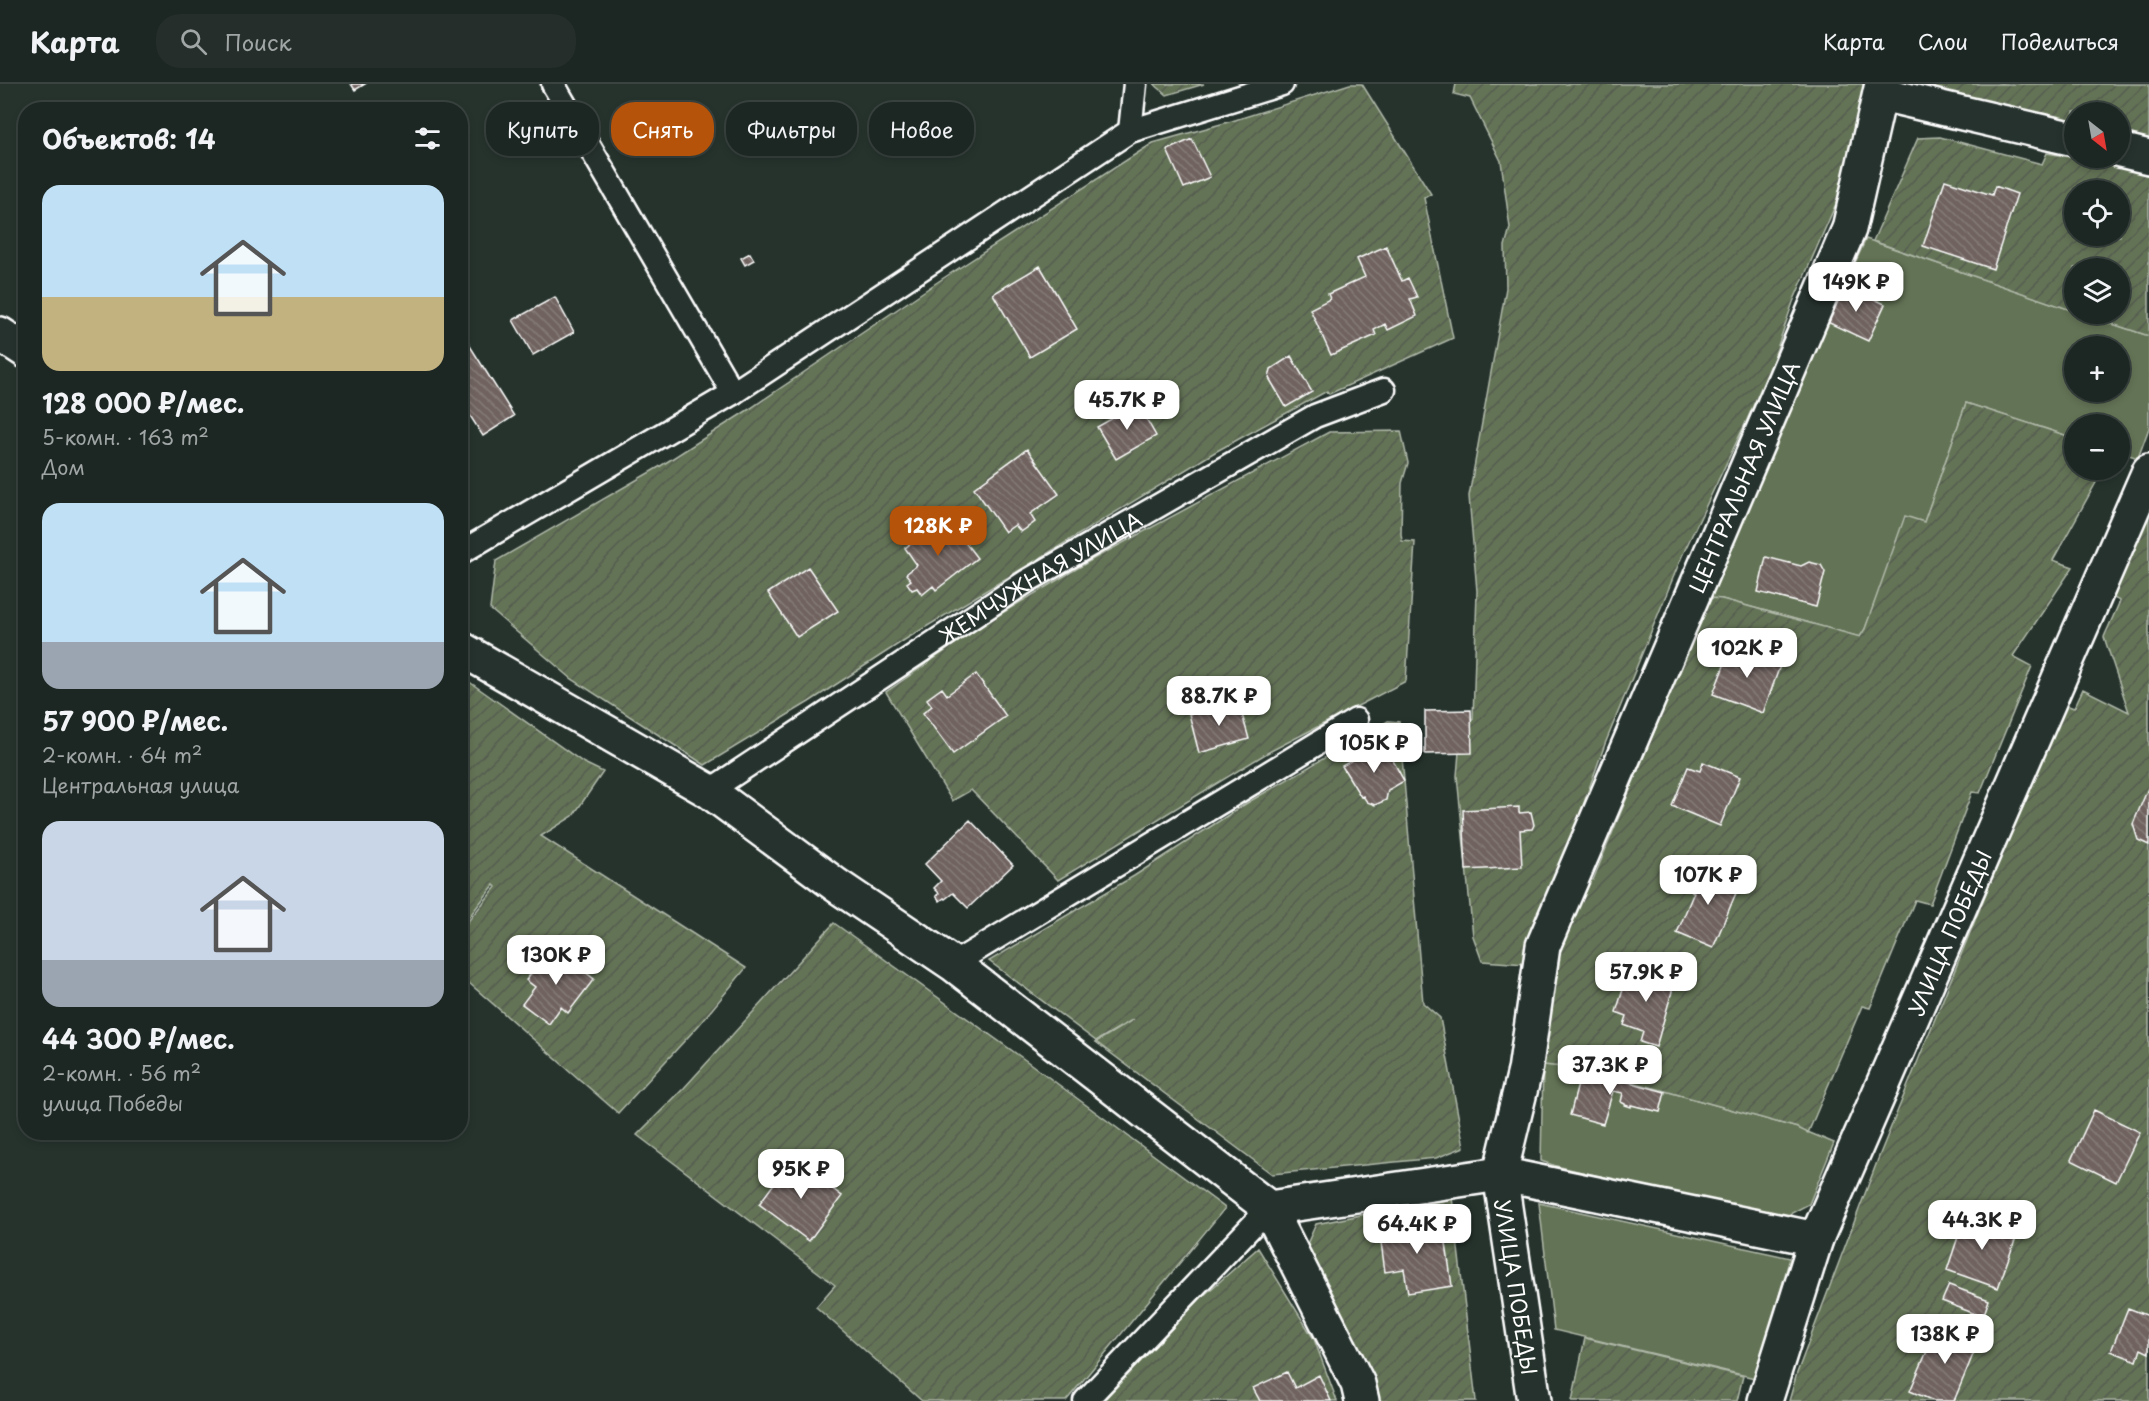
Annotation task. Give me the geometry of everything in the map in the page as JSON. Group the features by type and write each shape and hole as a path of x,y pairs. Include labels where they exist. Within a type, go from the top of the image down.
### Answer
{"street":[{"path":"1882,89 2064,136"},
{"name":"ЦЕНТРАЛЬНАЯ УЛИЦА","path":"1500,1174 1525,1071 1543,946 1850,229 1882,89"},
{"path":"2130,152 2149,157"},
{"path":"0,334 18,346"},
{"name":"УЛИЦА ПОБЕДЫ","path":"1765,1401 1816,1239 2149,471"},
{"path":"468,653 709,790 836,885 953,964 1269,1208 1358,1384 1362,1401"},
{"path":"1269,1208 1500,1174 1816,1239"},
{"name":"УЛИЦА ПОБЕДЫ","path":"1500,1174 1534,1401"}],"lane":[{"path":"553,84 733,393"},
{"path":"1130,131 1135,84"},
{"path":"468,548 733,393 1130,131 1281,84"},
{"name":"ЖЕМЧУЖНАЯ УЛИЦА","path":"709,790 1027,581 1315,416 1384,390"},
{"path":"953,964 1356,720"},
{"path":"1085,1401 1269,1208"}],"green space":[{"path":"1154,84 1204,84 1167,95"},
{"path":"1350,84 1362,84 1431,194 1424,198 1453,338 1329,394 1327,391 1215,452 906,639 809,702 705,765 572,679 490,609 496,561 659,467 942,279 1153,143"},
{"path":"1456,84 1867,84 1842,190 1793,302 1772,363 1682,556 1605,744 1526,964 1482,961 1473,936 1457,776 1462,717 1473,719 1477,591 1469,496 1506,288 1505,246 1510,228 1501,161 1470,98 1454,94"},
{"path":"1924,84 2149,84 2149,142 2130,137 2130,102 2064,102 2064,122 1924,90"},
{"path":"1940,137 2042,164 2047,153 2064,156 2064,168 2123,168 2149,175 2149,336 2112,324 2130,324 2130,258 2064,258 2064,308 1873,241 1918,138"},
{"path":"1866,239 2064,308 2064,324 2112,324 2149,336 2149,428 2138,458 2130,455 2130,414 2064,414 2064,435 1966,403 1924,522 1906,517 1865,629 1860,637 1722,599 1709,598 1764,473 1809,362"},
{"path":"1966,403 2064,435 2064,480 2097,480 2053,560 2073,567 2013,656 2032,666 1980,793 1972,792 1930,904 1915,900 1870,1008 1862,1006 1808,1133 1798,1128 1590,1070 1535,1064 1553,952 1587,879 1593,880 1709,598 1722,599 1860,637 1865,629 1905,516 1924,522"},
{"path":"1401,431 1408,463 1402,483 1401,534 1402,541 1415,542 1406,681 1267,753 1058,880 971,790 952,801 886,692 987,622 1093,559 1329,432"},
{"path":"2149,497 2149,1401 1789,1401 1797,1373 1880,1154 2063,704 2074,708 2083,689 2129,712 2104,637 2120,601 2101,592"},
{"path":"468,681 584,763 603,772 573,816 541,836 746,968 699,1025 618,1113 468,982 468,921 496,887 494,885 468,918"},
{"path":"1388,721 1399,722 1423,1003 1440,1018 1464,1147 1436,1158 1272,1174 1096,1042 1134,1019 1096,1041 989,961 1134,876 1247,803"},
{"path":"834,923 1028,1062 1225,1208 1066,1401 922,1401 816,1307 835,1285 637,1135 684,1088"},
{"path":"1543,1065 1572,1067 1611,1076 1798,1128 1834,1143 1809,1204 1786,1216 1765,1215 1556,1166 1541,1161"},
{"path":"1452,1197 1476,1401 1377,1401 1303,1253 1316,1224"},
{"path":"1539,1203 1790,1258 1755,1378 1554,1330"},
{"path":"1258,1248 1314,1339 1337,1401 1103,1401 1202,1297"},
{"path":"1585,1338 1743,1376 1737,1401 1572,1401"}],"building":[{"path":"351,84 365,84 355,90"},
{"path":"1192,139 1210,177 1184,188 1167,150"},
{"path":"1945,180 1992,195 1995,186 2017,194 1993,269 1923,246"},
{"path":"1386,246 1402,281 1408,278 1417,297 1410,299 1417,316 1388,330 1385,324 1374,330 1376,335 1331,355 1310,309 1330,299 1328,294 1365,277 1357,259"},
{"path":"750,253 754,260 745,265 741,258"},
{"path":"1040,266 1077,329 1030,357 993,294"},
{"path":"1843,285 1885,304 1868,341 1827,322"},
{"path":"555,297 574,332 533,355 513,320"},
{"path":"468,343 514,416 483,436 468,413"},
{"path":"1291,356 1312,392 1286,407 1269,378 1271,369"},
{"path":"1138,404 1156,436 1116,459 1097,427"},
{"path":"1027,449 1059,494 1030,514 1035,522 1021,532 1015,525 1005,532 974,488"},
{"path":"946,517 977,558 936,590 933,586 922,595 917,588 912,590 907,583 911,580 906,574 917,565 905,548"},
{"path":"1766,557 1801,566 1809,562 1821,565 1825,572 1816,607 1758,592"},
{"path":"808,567 838,611 797,637 768,593"},
{"path":"1732,645 1781,663 1763,713 1713,694"},
{"path":"976,674 1006,716 953,754 923,713 932,706 927,699 942,688 947,695"},
{"path":"1238,700 1249,739 1199,753 1189,714"},
{"path":"1471,710 1472,753 1425,754 1425,711"},
{"path":"1383,742 1404,781 1388,790 1386,800 1375,805 1367,802 1363,796 1361,797 1342,766"},
{"path":"1703,762 1740,777 1720,826 1672,806 1688,767 1700,771"},
{"path":"2149,786 2149,845 2138,840 2133,824"},
{"path":"1519,807 1519,813 1531,812 1534,825 1532,829 1520,830 1522,867 1466,870 1463,810"},
{"path":"970,820 1013,865 968,908 953,893 940,901 936,896 939,893 934,888 941,881 925,864"},
{"path":"1705,866 1741,881 1713,948 1677,933 1694,892 1685,888 1690,877 1699,881"},
{"path":"551,946 594,979 568,1013 561,1007 549,1024 522,1004 535,987 526,980"},
{"path":"1630,967 1675,981 1656,1047 1640,1042 1643,1032 1624,1025 1627,1016 1616,1012"},
{"path":"1582,1069 1665,1092 1660,1112 1625,1105 1621,1102 1623,1093 1613,1091 1603,1124 1570,1115"},
{"path":"2094,1110 2140,1132 2116,1182 2071,1160"},
{"path":"792,1159 842,1196 809,1241 759,1204"},
{"path":"1966,1213 2018,1232 1998,1288 1947,1270"},
{"path":"1435,1219 1438,1238 1445,1236 1452,1286 1408,1293 1404,1269 1385,1272 1379,1227"},
{"path":"1949,1285 1989,1300 1983,1317 1942,1301"},
{"path":"2128,1308 2149,1316 2149,1353 2141,1349 2137,1361 2111,1351"},
{"path":"1939,1323 1979,1340 1954,1401 1934,1401 1910,1391"},
{"path":"1287,1372 1295,1388 1319,1375 1331,1401 1260,1401 1253,1388"}]}
